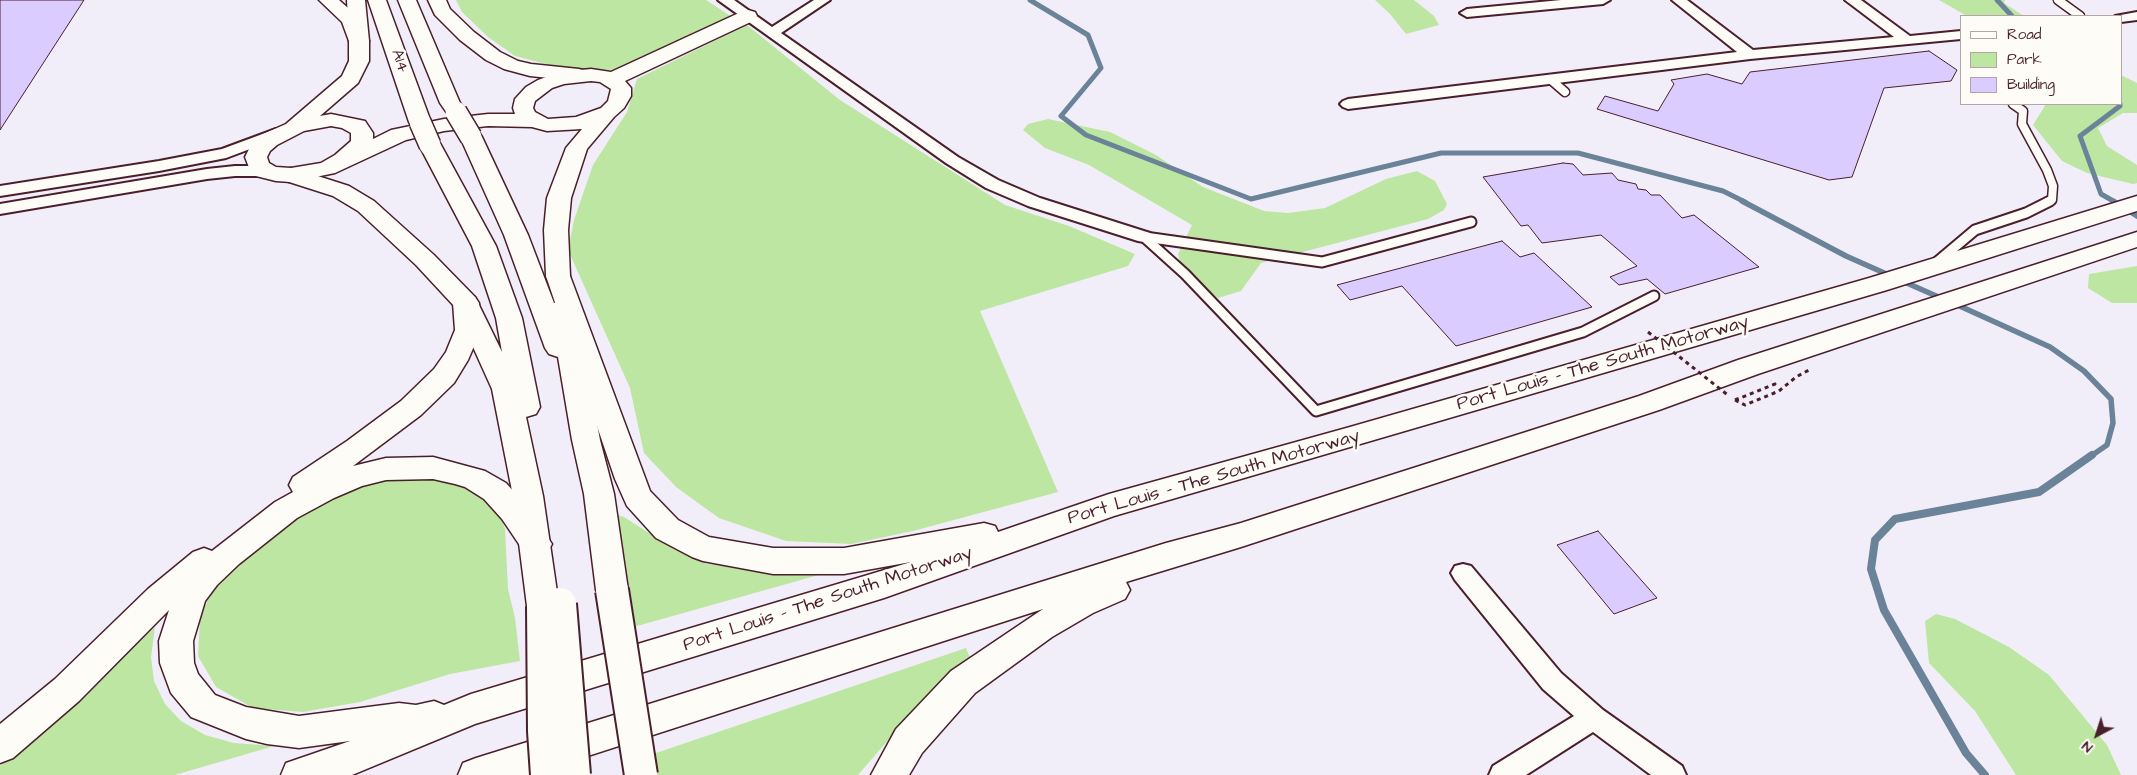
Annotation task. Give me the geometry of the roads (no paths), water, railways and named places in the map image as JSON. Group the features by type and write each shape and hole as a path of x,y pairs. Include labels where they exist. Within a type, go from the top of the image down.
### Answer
{"main road":[{"path":"328,0 350,20 359,41"},
{"path":"356,0 359,41 358,61 351,79 288,130 265,144 256,157 258,164 266,171 291,175 341,191 366,206 425,260 466,303 506,389 536,544 551,605 544,731 547,775"},
{"name":"A14","path":"378,0 420,122 430,145 484,246 509,318 524,398"},
{"name":"A14","path":"407,0 450,103 471,137 516,235 580,410"},
{"path":"437,0 442,11 467,36 493,56 511,65 530,70 591,75 611,80 621,88 622,96 617,104 577,148 559,198 556,230 558,276 580,410 599,494 612,590 642,775"},
{"path":"611,80 748,16"},
{"path":"288,130 314,122 331,120 400,129 480,114 506,104 560,78 579,75"},
{"path":"533,91 525,99 523,108 526,115 534,121"},
{"path":"291,175 327,168 399,135 444,125 488,120 534,121 547,125 571,124 595,118 608,112"},
{"path":"343,160 355,151 362,142 362,133 357,126 352,124"},
{"name":"Port Louis – The South Motorway","path":"298,775 339,763 471,710 884,585 1108,506 1350,438 1878,284 2137,203"},
{"path":"476,775 1166,556 1242,535 1649,403 1796,351 2137,239"},
{"path":"558,276 619,452 638,498 667,529 703,548 773,561 844,561 921,548 1108,506"},
{"path":"0,746 67,690 166,592 266,511 357,449 411,408 444,376 458,354 468,330 466,303"},
{"path":"524,398 528,496"},
{"path":"524,398 574,775"},
{"path":"471,710 416,721 399,719 299,732 267,728 222,715 203,706 183,682 176,663 176,641 192,594 206,576 234,550 286,510 355,477 386,469 433,468 476,479 495,491 513,511 536,544"},
{"path":"888,775 909,740 964,682 1040,627 1080,603 1193,562 1242,535"},
{"path":"519,775 671,720 883,656 946,626"}],"street":[{"path":"725,0 944,155 992,184 1034,202 1144,236"},
{"path":"772,32 823,0"},
{"path":"1467,13 1603,0"},
{"path":"1679,0 1750,55"},
{"path":"1852,0 1908,41"},
{"path":"1490,11 1503,24"},
{"path":"2122,18 2137,16"},
{"path":"1348,104 1750,55 1960,35"},
{"path":"0,191 159,166 226,153 288,130"},
{"path":"0,209 207,174 235,171 266,171"},
{"path":"1463,573 1552,681 1594,718 1673,775"},
{"path":"1502,775 1594,718"}],"lane":[{"path":"2058,0 2079,15"},
{"path":"1550,79 1565,92"},
{"path":"1928,268 1975,230 2026,213 2052,200 2053,186 2047,170 2022,124 2023,111 2014,105"},
{"path":"1144,236 1322,262 1471,222"},
{"path":"1144,236 1185,274 1316,411 1583,332 1654,296"}],"waterway":[{"path":"1030,0 1088,35 1101,68 1061,116 1086,135 1251,199 1441,153 1578,153 1723,191 1745,202"},
{"path":"1997,0 2011,15"},
{"path":"2115,202 2101,194 2080,136 2120,105"},
{"path":"1742,201 1846,256 1891,276"},
{"path":"2113,201 2137,216"},
{"path":"1900,280 1943,299"},
{"path":"1953,303 2050,347 2084,371 2111,399 2113,423 2107,445 2091,456"},
{"path":"1985,775 1966,753 1884,610 1871,569 1875,540 1895,519 2039,492 2092,455"}]}
